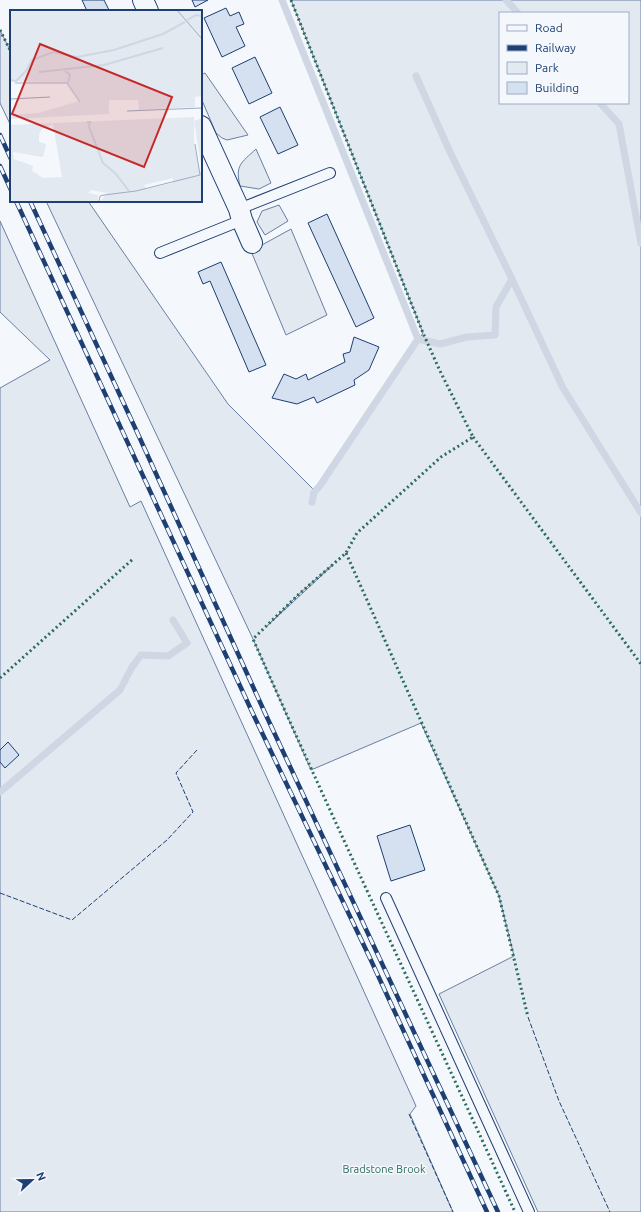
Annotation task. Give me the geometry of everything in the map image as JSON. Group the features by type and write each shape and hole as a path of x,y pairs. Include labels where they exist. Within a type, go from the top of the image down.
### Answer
{"street":[{"path":"143,0 148,10"},
{"path":"202,128 252,243"}],"lane":[{"path":"160,253 330,173"},
{"path":"386,898 529,1212"}],"green space":[{"path":"291,0 641,0 641,1212 538,1212 439,994 514,956 499,896 421,723 311,770 253,639 46,202 89,202 228,404 315,491 423,333","holes":["333,565 266,627 299,594"]},
{"path":"0,30 10,50 10,124 0,103"},
{"path":"205,73 248,135 227,140 216,133 202,100 202,74"},
{"path":"256,149 271,183 259,189 240,186 238,173 240,165"},
{"path":"279,205 288,221 265,235 257,222 262,211"},
{"name":"Bradstone Brook","path":"0,221 130,507 141,501 416,1106 410,1114 453,1212 0,1212 0,388 50,360 0,312"},
{"path":"291,229 327,315 286,335 251,251"}],"building":[{"path":"82,0 104,0 109,10 87,10"},
{"path":"192,0 208,0 195,7"},
{"path":"226,8 230,16 239,12 244,24 236,27 245,46 222,57 204,18"},
{"path":"255,57 272,93 249,104 232,68"},
{"path":"280,107 298,145 278,154 260,117"},
{"path":"327,214 374,318 356,327 308,223"},
{"path":"221,262 266,365 249,372 210,281 203,284 198,272"},
{"path":"354,337 379,347 369,370 354,380 355,385 317,403 314,397 297,404 272,398 284,374 296,379 306,374 308,380 345,362 343,354 350,352"},
{"path":"8,742 19,755 5,768 0,762 0,750"},
{"path":"410,825 425,870 391,881 377,836"}],"waterway":[{"path":"282,0 418,339 319,487 314,492 312,502"},
{"path":"506,0 517,12"},
{"path":"416,76 450,152 563,388 641,513"},
{"path":"601,104 619,124 641,243"},
{"path":"418,339 440,344 467,337 495,335 496,307 512,279"},
{"path":"0,792 120,690 132,667 141,655 168,656 187,643 173,620"}],"railway":[{"path":"0,135 10,157"},
{"path":"0,166 10,188"},
{"path":"16,202 254,716 369,956 487,1212"},
{"path":"30,202 265,713 498,1212"}],"hedge":[{"path":"291,0 423,333 473,437 441,457 357,533 346,553 299,594 253,639 515,1212"},
{"path":"0,30 10,50"},
{"path":"473,437 641,664"},
{"path":"346,553 499,896 528,1017"},
{"path":"0,678 133,559"}],"fence":[{"path":"0,893 72,920 167,840 193,812 176,773 197,750"},
{"path":"528,1017 559,1101 610,1212"},
{"path":"409,1114 453,1212"}]}
